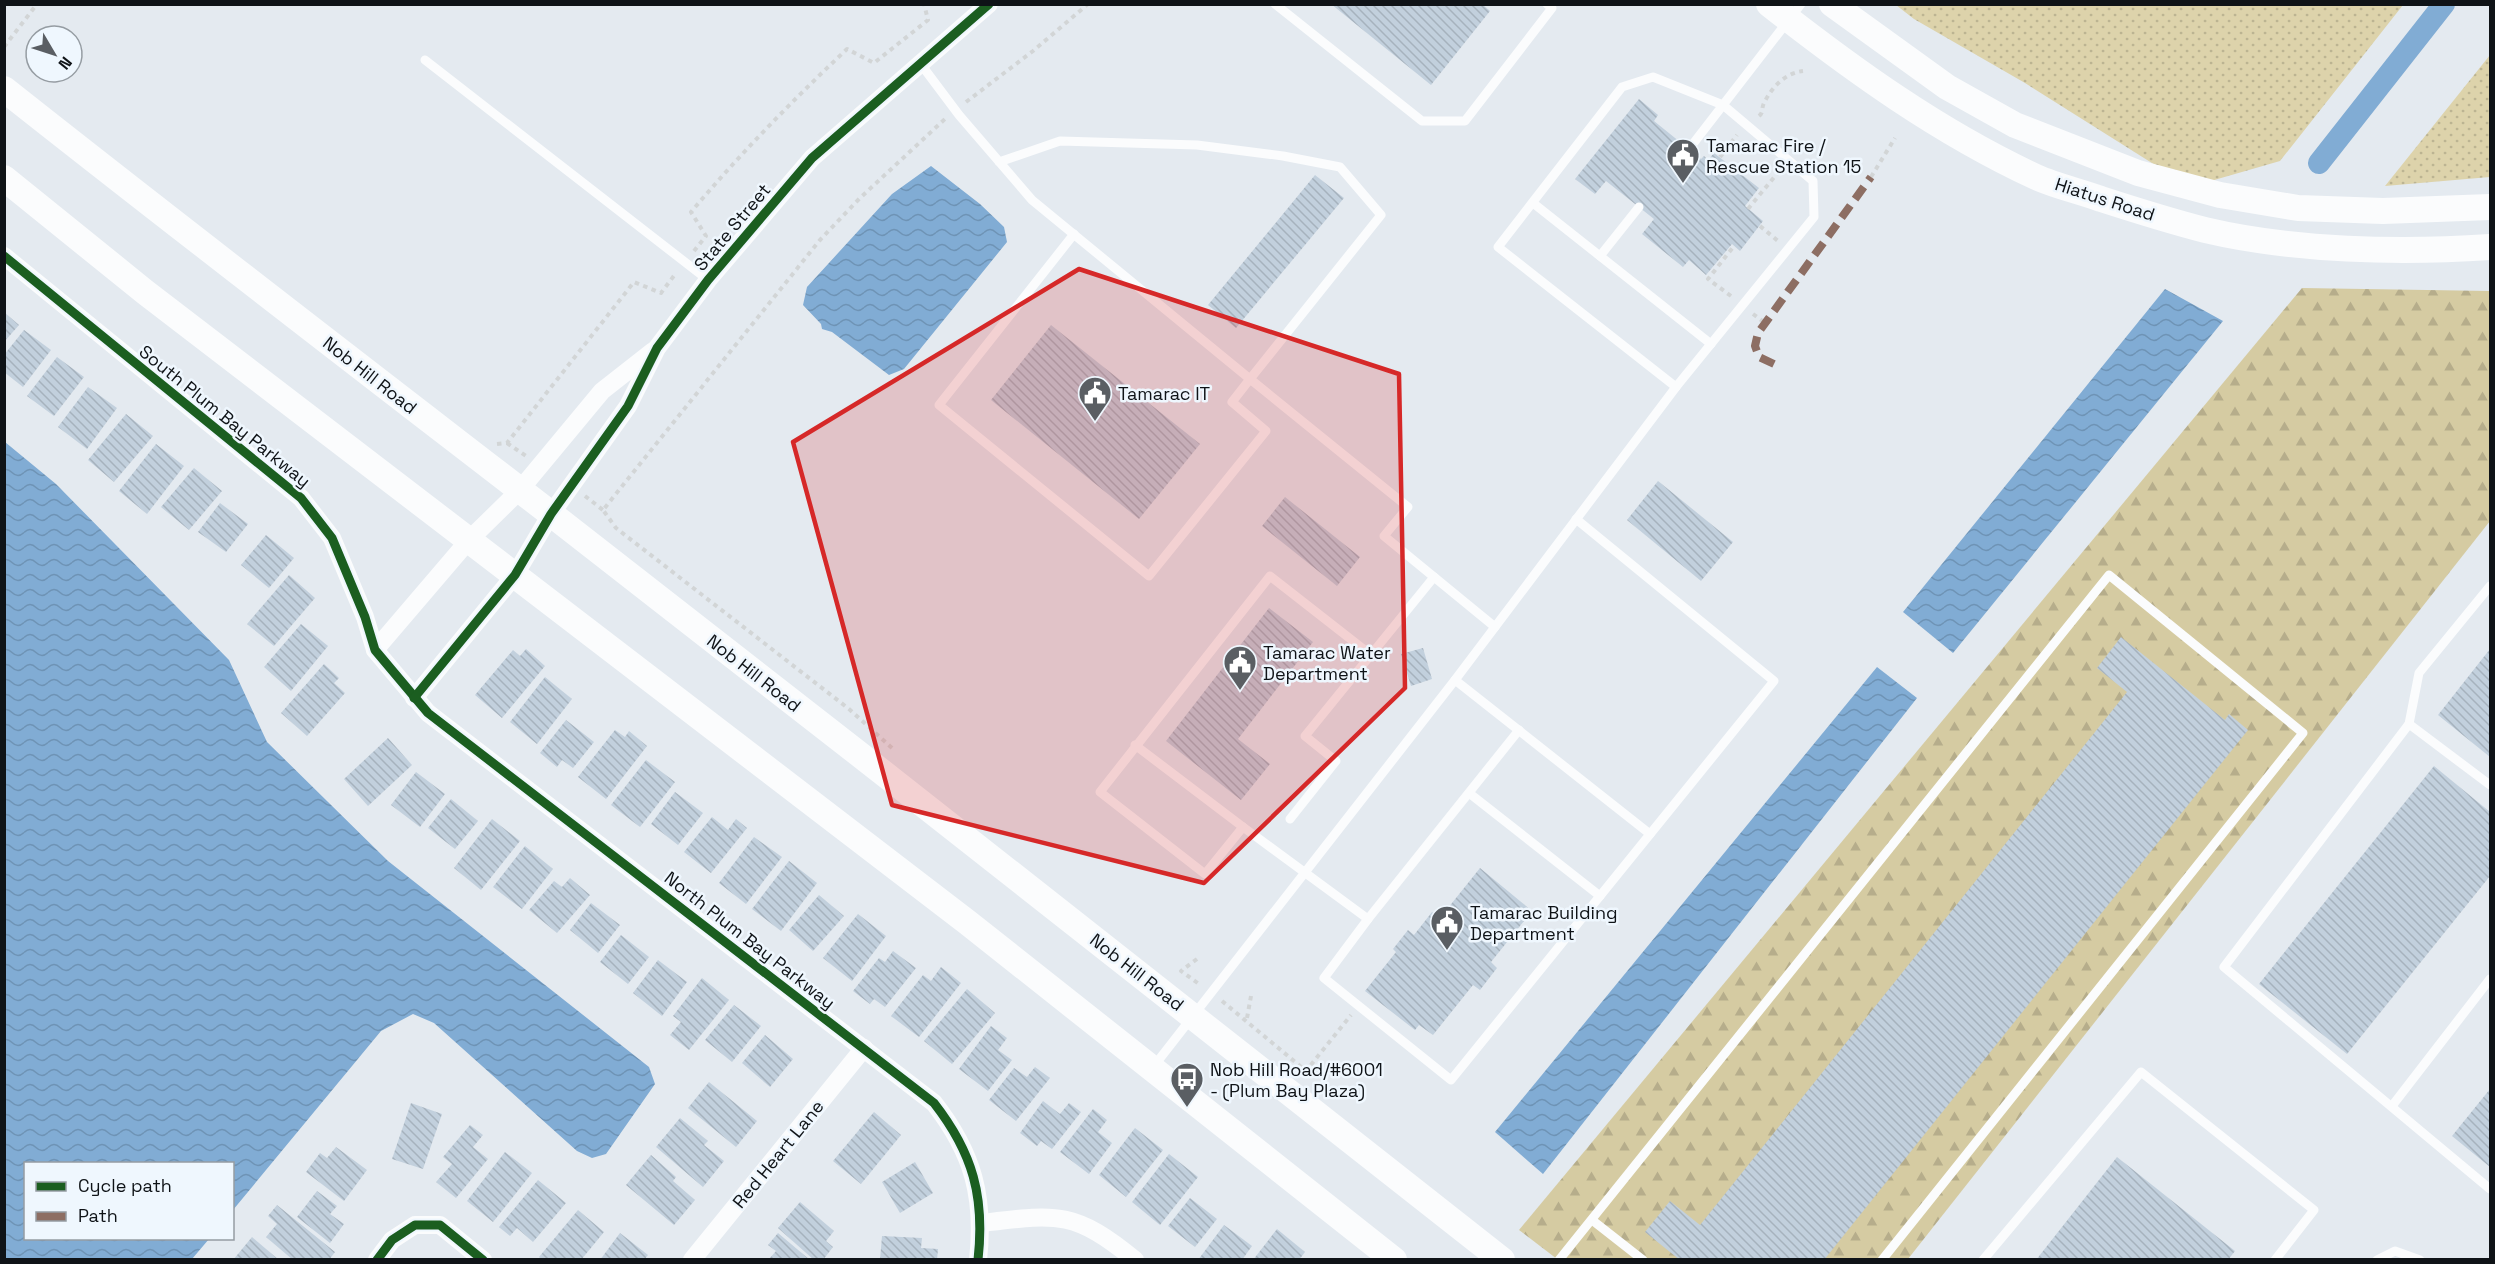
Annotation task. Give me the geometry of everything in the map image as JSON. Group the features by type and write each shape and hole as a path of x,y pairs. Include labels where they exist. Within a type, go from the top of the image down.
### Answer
{"main road":[{"name":"Hiatus Road","path":"1769,4 1795,12 1850,66 1916,111 1972,144 2038,178 2206,230 2293,244 2374,248 2490,248"},
{"name":"Hiatus Road","path":"1832,4 1947,87 2015,125 2138,173 2220,195 2298,208 2383,211 2490,207"},
{"name":"Nob Hill Road","path":"4,89 1194,1016 1502,1260"},
{"path":"4,178 145,292 1152,1068 1394,1260"}],"street":[{"name":"State Street","path":"414,698 515,575 551,514 628,406 657,348 708,280 812,158 989,4"},
{"name":"South Plum Bay Parkway","path":"4,256 301,498 332,538 365,617 375,650 414,698"},
{"name":"State Street","path":"375,650 469,540 519,490 602,391 657,348"},
{"name":"North Plum Bay Parkway","path":"414,698 428,713 934,1103 952,1126 967,1158 982,1223 978,1260"},
{"name":"Red Heart Lane","path":"692,1260 864,1048"},
{"path":"982,1223 1035,1217 1065,1218 1086,1224 1135,1260"},
{"path":"377,1260 393,1240 415,1226 440,1225 483,1260"}],"lane":[{"path":"1275,4 1422,121 1433,121 1465,120 1552,8 1547,4"},
{"path":"1689,149 1795,12"},
{"path":"425,60 708,280"},
{"path":"920,63 956,111 1032,200 1408,507 1384,536 1495,627"},
{"path":"1152,1068 1455,680 1676,387 1814,217 1813,181 1723,105 1653,77 1622,87 1498,247 1676,387"},
{"path":"999,162 1060,141 1197,145 1341,167 1382,215 1232,402 1266,431 1149,576 939,405 1074,234"},
{"path":"1533,203 1711,344"},
{"path":"1600,256 1640,207"},
{"path":"1519,730 1368,919 1324,978 1451,1080 1774,681 1576,519"},
{"path":"1560,1260 2109,575 2303,733 1882,1260"},
{"path":"1243,827 1205,874 1100,792 1270,576 1371,655"},
{"path":"1290,819 1336,761 1305,736 1434,577"},
{"path":"2490,586 2419,673 2409,724 2224,967 2490,1189"},
{"path":"1455,680 1650,834"},
{"path":"2409,724 2490,785"},
{"path":"1135,745 1303,873 1368,919"},
{"path":"1469,792 1600,896"},
{"path":"2392,1106 2490,979"},
{"path":"1983,1260 2141,1072 2314,1210 2275,1260"},
{"path":"1592,1220 1643,1260"},
{"path":"2377,1260 2395,1251 2420,1260"}],"path":[{"path":"4,47 37,4"},
{"path":"490,442 498,445 507,443 634,282 661,293 706,236 691,212 741,152 782,110 848,49 874,63 928,20 924,4"},
{"path":"898,753 849,709 616,528 603,510 820,240 859,199 956,111 1033,51 1088,4"},
{"path":"1720,157 1747,126 1762,113 1764,102 1786,76 1803,71"},
{"path":"1870,177 1895,138"},
{"path":"1748,209 1788,160"},
{"path":"1760,226 1788,249"},
{"path":"1734,246 1708,279 1765,323"},
{"path":"1174,972 1181,971 1197,959"},
{"path":"1181,971 1247,1019 1254,1031 1306,1071 1359,1006"},
{"path":"1247,1019 1251,996"}],"highlighted area":[{"path":"1079,269 1399,374 1405,688 1204,883 892,805 793,442"}],"shaded area":[{"path":"1896,5 2403,5 2280,161 2190,187 2025,83 1914,19"},
{"path":"2490,55 2490,177 2385,186"}],"green space":[{"path":"2302,288 2490,291 2490,521 1908,1259 1557,1259 1519,1230"}],"water":[{"path":"931,166 980,204 1004,227 1007,242 904,369 889,375 832,332 822,329 821,324 803,305 807,287 892,194"},
{"path":"2165,289 2223,321 1953,653 1903,612"},
{"path":"5,442 56,484 229,660 267,742 388,861 649,1067 655,1084 606,1154 592,1158 577,1151 434,1023 413,1014 381,1031 234,1209 234,1162 24,1162 24,1240 208,1240 192,1259 5,1259"},
{"path":"1877,667 1917,698 1543,1174 1495,1132"}],"building":[{"path":"1331,4 1482,4 1490,11 1431,85"},
{"name":"Tamarac Fire / Rescue Station 15","path":"1639,99 1658,115 1654,121 1701,159 1704,156 1708,160 1714,153 1759,188 1745,206 1763,221 1740,251 1732,244 1706,275 1689,260 1683,267 1642,234 1654,219 1606,181 1595,194 1575,179"},
{"path":"1315,175 1344,198 1236,328 1208,305"},
{"path":"4,312 19,325 4,342"},
{"name":"Tamarac IT","path":"1051,325 1200,444 1139,519 991,400"},
{"path":"24,330 51,350 23,387 4,372 4,355"},
{"path":"57,357 84,377 54,416 27,396"},
{"path":"88,387 117,408 87,449 58,427"},
{"path":"126,414 153,436 114,482 88,460"},
{"path":"156,444 184,466 147,514 119,491"},
{"path":"194,468 222,491 189,530 161,507"},
{"path":"1658,481 1733,542 1701,581 1627,520"},
{"path":"1285,497 1360,557 1337,586 1262,526"},
{"path":"220,503 248,524 226,552 198,532"},
{"path":"266,535 294,558 269,588 241,565"},
{"path":"289,575 315,598 274,646 247,624"},
{"name":"Tamarac Water Department","path":"1269,608 1313,642 1238,739 1270,764 1241,800 1166,741"},
{"path":"301,624 328,646 291,691 264,667"},
{"path":"2121,637 2225,720 2229,714 2248,730 1824,1260 1680,1260 1645,1232 1670,1201 1700,1225 2127,692 2097,668"},
{"path":"1423,648 1432,679 1411,686 1401,654"},
{"path":"526,649 545,666 502,718 475,695 513,650 520,656"},
{"path":"2490,649 2490,757 2438,715"},
{"path":"324,664 339,678 334,683 345,693 307,736 281,713"},
{"path":"545,677 572,699 537,744 510,722"},
{"path":"566,720 594,742 573,768 562,760 557,767 540,753"},
{"path":"615,730 625,737 629,731 647,746 606,799 578,777"},
{"path":"388,738 412,765 368,806 344,779"},
{"path":"646,760 675,782 640,827 611,805"},
{"path":"2434,766 2490,812 2490,876 2347,1054 2259,984"},
{"path":"416,772 445,794 420,827 391,805"},
{"path":"675,792 703,813 678,845 651,824"},
{"path":"451,799 478,821 455,849 428,828"},
{"path":"712,817 728,830 736,819 747,828 711,873 684,852"},
{"path":"492,819 520,841 481,890 454,868"},
{"path":"754,837 782,857 746,904 719,883"},
{"path":"525,846 553,869 522,909 493,887"},
{"path":"789,861 817,883 781,931 752,909"},
{"name":"Tamarac Building Department","path":"1480,868 1532,911 1491,962 1497,968 1480,990 1473,985 1433,1035 1419,1025 1415,1030 1365,991 1396,952 1393,949 1408,930 1414,935 1432,912 1440,918"},
{"path":"570,878 590,895 557,933 529,910 554,881 562,887"},
{"path":"819,895 844,916 813,951 789,930"},
{"path":"591,903 620,925 598,953 570,930"},
{"path":"858,914 886,936 852,981 823,958"},
{"path":"621,935 649,957 628,984 600,962"},
{"path":"893,951 916,968 885,1007 874,999 870,1004 853,991 879,958 885,962"},
{"path":"658,960 687,982 662,1016 633,993"},
{"path":"941,967 961,983 919,1037 891,1016 923,975 931,981"},
{"path":"702,978 729,1000 689,1050 670,1035 681,1022 673,1016"},
{"path":"967,989 995,1013 952,1064 924,1041"},
{"path":"734,1005 761,1026 732,1062 705,1040"},
{"path":"991,1026 1007,1038 998,1050 1012,1060 988,1091 959,1069"},
{"path":"765,1035 793,1059 770,1087 742,1063"},
{"path":"1035,1067 1050,1078 1016,1121 989,1100 1014,1068 1027,1077"},
{"path":"709,1082 757,1121 736,1147 688,1108"},
{"path":"2490,1089 2490,1167 2452,1136"},
{"path":"1043,1101 1060,1114 1069,1103 1081,1112 1052,1149 1041,1141 1037,1146 1020,1133"},
{"path":"411,1103 442,1114 423,1169 392,1159"},
{"path":"1093,1109 1107,1120 1098,1132 1112,1143 1089,1174 1060,1152"},
{"path":"874,1112 901,1135 861,1184 833,1161"},
{"path":"680,1118 708,1141 704,1145 724,1161 703,1187 656,1147"},
{"path":"470,1125 483,1135 473,1147 488,1159 456,1198 436,1182 452,1164 443,1157"},
{"path":"1135,1128 1163,1150 1126,1197 1099,1175"},
{"path":"336,1147 367,1170 344,1201 306,1172 320,1153 327,1158"},
{"path":"505,1152 532,1173 493,1222 467,1201"},
{"path":"1169,1154 1198,1177 1160,1225 1132,1202"},
{"path":"651,1155 676,1177 673,1181 695,1200 674,1225 626,1185"},
{"path":"2117,1157 2235,1251 2228,1260 2036,1260"},
{"path":"915,1162 933,1193 900,1213 882,1182"},
{"path":"538,1180 566,1203 533,1242 517,1228 510,1236 499,1227"},
{"path":"317,1191 337,1206 330,1214 344,1224 330,1243 297,1217"},
{"path":"1190,1198 1217,1219 1195,1247 1168,1226"},
{"path":"800,1202 834,1231 826,1241 833,1247 823,1260 814,1260 778,1228"},
{"path":"277,1205 335,1252 329,1260 293,1260 266,1237 277,1224 268,1216"},
{"path":"578,1210 604,1232 581,1260 542,1260 539,1257"},
{"path":"1224,1225 1252,1246 1242,1260 1198,1260"},
{"path":"1277,1229 1305,1252 1299,1260 1253,1260"},
{"path":"620,1233 648,1255 644,1260 600,1260"},
{"path":"778,1233 810,1260 768,1260 776,1251 768,1245"},
{"path":"882,1236 922,1238 921,1248 938,1249 937,1260 880,1260"},
{"path":"252,1237 279,1260 233,1260"}],"waterway":[{"path":"2319,163 2444,4"}],"marked path":[{"path":"1774,364 1759,357 1755,346 1758,333 1871,177"}],"cycle path":[{"path":"414,698 515,575 551,514 628,406 657,348 708,280 812,158 989,4"},
{"path":"4,256 301,498 332,538 365,617 375,650 428,713 934,1103 958,1140 973,1177 980,1216 978,1260"},
{"path":"377,1260 392,1240 415,1225 440,1225 483,1260"}],"place":[{"name":"Tamarac Fire / Rescue Station 15","path":"1683,184"},
{"name":"Tamarac IT","path":"1095,422"},
{"name":"Tamarac Water Department","path":"1240,691"},
{"name":"Tamarac Building Department","path":"1447,951"},
{"name":"Nob Hill Road/#6001 - (Plum Bay Plaza)","path":"1187,1108"}]}
